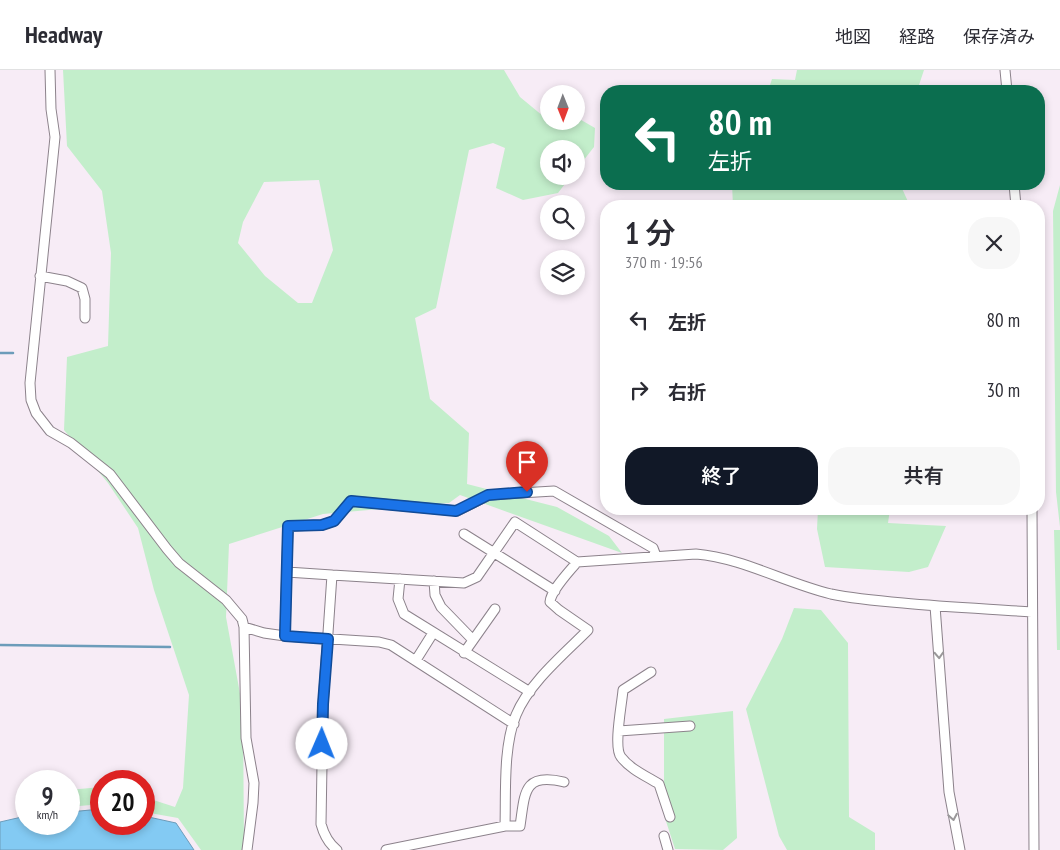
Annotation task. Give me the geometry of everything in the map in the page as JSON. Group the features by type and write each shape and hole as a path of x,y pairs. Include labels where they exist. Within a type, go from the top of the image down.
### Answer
{"street":[{"path":"50,70 51,109 55,137 30,384 31,400 36,413 50,431 71,443 110,474 179,563 226,600 242,619 244,627 246,738 254,783 254,803 247,850"},
{"path":"1006,70 1007,85"},
{"path":"40,276 67,281 82,288 85,299 85,318"},
{"path":"285,636 288,526 322,525 334,521 351,501 456,511 488,495 554,491 653,548 656,556"},
{"path":"1032,515 1034,850"},
{"path":"287,572 434,581 470,581 477,577 515,522 577,562 656,556 713,555 828,593 866,600 1032,612"},
{"path":"464,534 555,591"},
{"path":"505,826 508,762 516,714 537,682 588,630 552,604 551,597 577,562"},
{"path":"332,574 323,704 321,824 323,834 337,850"},
{"path":"400,579 398,599 404,614 464,653 530,692"},
{"path":"434,581 435,595 441,607 473,640"},
{"path":"935,606 949,792 960,850"},
{"path":"464,653 494,609"},
{"path":"244,627 264,633 285,636 379,642 391,645 514,724"},
{"path":"416,660 433,633"},
{"path":"651,672 623,690 619,730 620,756 630,766 659,784 670,817"},
{"path":"619,730 690,726"},
{"path":"386,850 505,826 520,826 524,801 530,785 539,779 564,782"},
{"path":"664,836 668,850"}],"green space":[{"path":"63,70 504,70 520,97 540,114 540,130 585,130 585,122 595,128 594,147 585,158 585,140 540,140 540,185 564,185 558,193 540,195 540,197 523,200 496,188 505,148 493,143 469,150 436,308 415,318 430,399 469,433 467,484 557,507 609,536 622,553 460,495 449,503 323,514 229,544 226,617 243,710 244,850 201,850 178,818 155,814 155,801 175,807 183,788 189,695 154,590 138,528 108,483 64,430 67,357 108,346 111,253 102,191 67,146","holes":["319,180 333,250 312,303 298,303 265,276 238,243 243,222 264,182"]},
{"path":"797,70 924,70 919,85 770,85 772,79 795,80"},
{"path":"1060,185 1060,527 1056,492 1053,211"},
{"path":"732,190 903,190 907,200 733,200"},
{"path":"818,515 889,515 888,523 946,526 928,567 909,572 825,567 817,529"},
{"path":"1054,530 1060,530 1060,650 1057,650"},
{"path":"794,608 821,610 848,643 849,817 875,833 875,850 787,850 779,836 746,709 782,639"},
{"path":"733,711 737,838 723,850 675,849 664,815 664,719"},
{"path":"90,788 90,805 80,806 80,789"}],"water":[{"path":"90,810 90,835 155,835 155,818 176,823 194,850 0,850 0,822 15,819 15,835 80,835 80,811"}],"waterway":[{"path":"0,353 13,353"},
{"path":"0,645 170,647"}],"route":[{"path":"322,744 328,639 285,636 288,526 322,525 334,521 351,501 456,511 488,495 527,492"}]}
